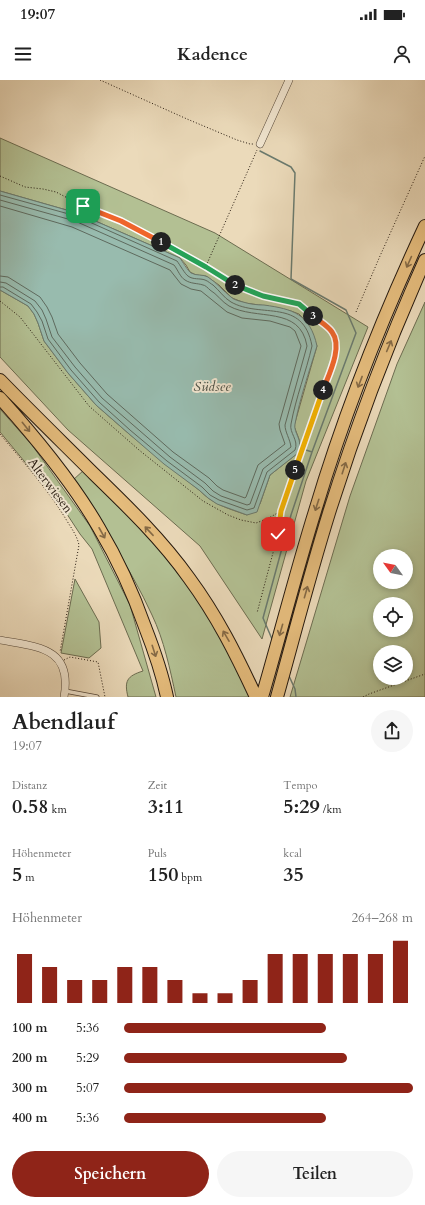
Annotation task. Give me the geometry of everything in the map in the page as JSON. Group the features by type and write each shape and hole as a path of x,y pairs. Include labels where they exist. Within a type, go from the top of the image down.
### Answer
{"highway":[{"path":"262,697 315,510 342,430 371,352 425,226"},
{"path":"277,697 328,514 355,435 385,356 425,260"},
{"path":"0,380 122,502 159,542 188,577 212,611 228,639 256,697"},
{"path":"0,398 65,477 100,529 125,576 138,608 155,652 167,697"}],"street":[{"path":"260,144 289,80"},
{"path":"0,640 41,648 52,653 63,667 66,677 64,694"}],"lane":[{"path":"64,694 98,697"}],"path":[{"path":"100,80 238,140 250,144 260,144 206,267"},
{"path":"356,312 425,156"},
{"path":"0,176 25,187 56,192 83,206 127,224 206,267 244,290 299,304 332,332 337,343 336,354 281,511 278,534 257,613"},
{"path":"0,301 20,317 90,406 139,450 203,501 228,515 241,520 256,523 281,511"},
{"name":"Alterwiesen","path":"0,434 60,509 80,546 58,659"},
{"path":"58,659 70,657 98,662 105,697"},
{"path":"363,697 425,674"}],"green space":[{"path":"0,138 215,233 368,327 306,481 262,639 200,546 68,430 0,357 0,290 28,306 34,314 44,341 68,373 96,405 128,433 210,499 221,506 247,515 260,504 270,475 298,453 300,448 299,439 294,426 317,346 307,322 299,314 291,311 245,303 232,298 219,285 206,276 196,275 190,272 180,258 77,213 0,191"},
{"path":"425,302 425,697 290,697 350,496 397,364"},
{"path":"0,409 32,445 90,526 130,605 156,697 128,697 126,687 128,680 133,675 143,671 92,549 63,508 0,432"},
{"path":"84,470 156,545 191,590 224,641 250,697 176,697 169,665 152,615 124,563 73,480"},
{"path":"75,579 99,622 101,648 89,658 61,653"}],"water":[{"name":"Südsee","path":"0,191 77,213 180,258 191,273 208,277 235,300 292,311 305,320 314,335 317,346 295,424 295,430 300,448 298,453 270,475 257,512 247,515 217,504 164,464 128,433 96,405 68,373 44,341 34,314 28,306 0,290"}],"waterway":[{"path":"260,151 291,167 295,173 291,279 346,310 356,333 312,452"},
{"path":"272,639 263,618 291,515 312,452 300,448"},
{"path":"289,676 295,689 296,697"}],"route":[{"path":"83,206 121,221 206,267 237,287 252,293 299,304 332,332 337,343 336,354 281,511 278,534"}]}
